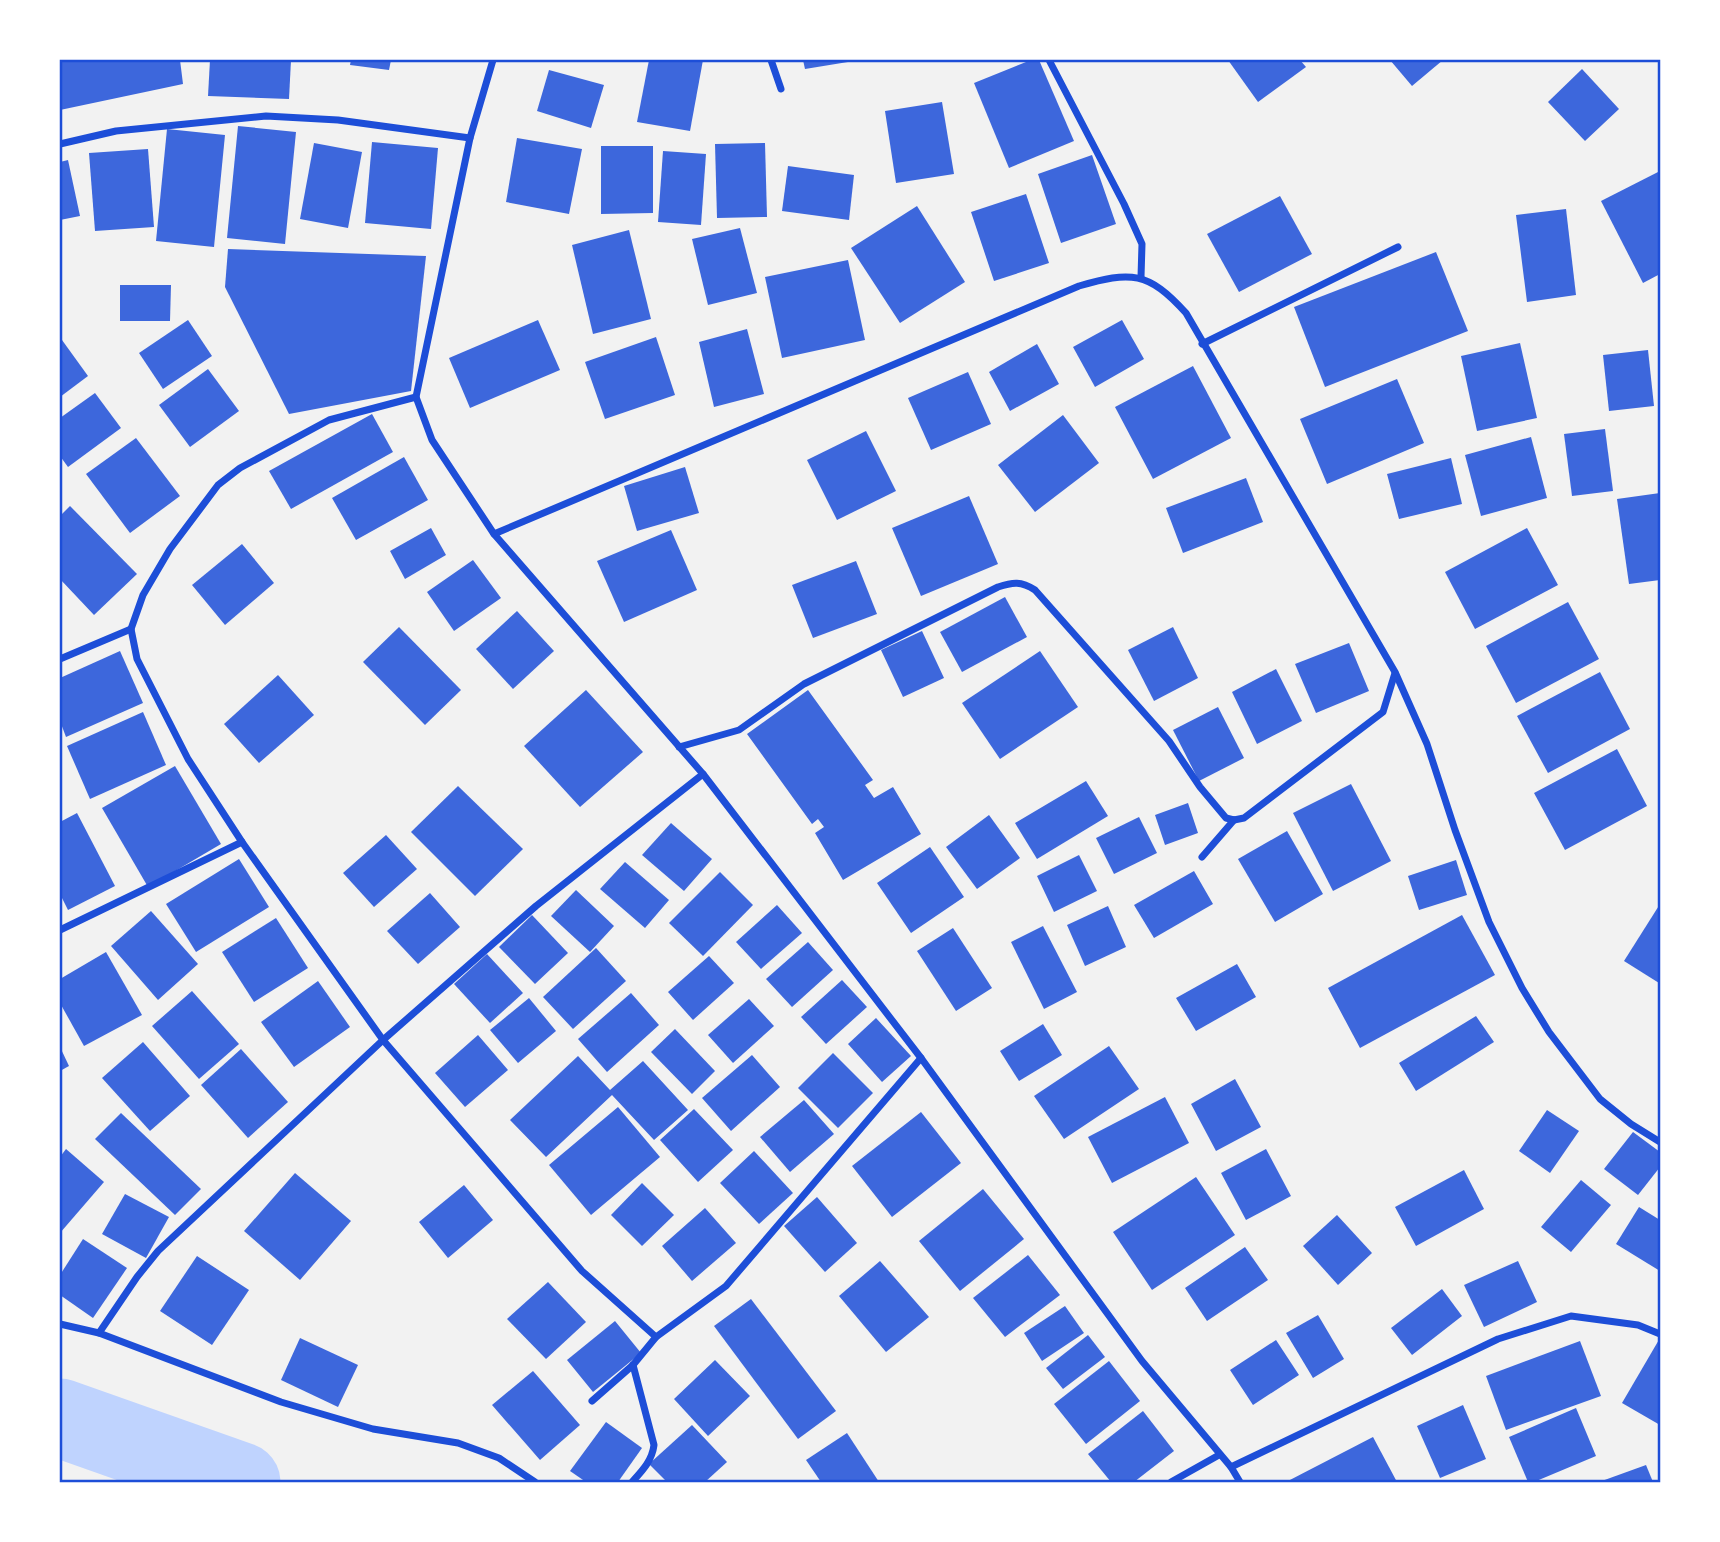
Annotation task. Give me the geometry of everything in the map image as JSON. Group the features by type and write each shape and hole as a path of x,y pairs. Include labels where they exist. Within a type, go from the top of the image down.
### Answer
{"street":[{"path":"493,60 470,138 416,397 432,440 494,534 703,774 921,1058 1142,1361 1231,1467 1240,1482"},
{"path":"771,60 781,89"},
{"path":"1049,60 1142,244 1141,277"},
{"path":"60,144 116,131 266,116 338,120 470,138"},
{"path":"1202,344 1398,247"},
{"path":"494,534 1079,286 1108,279 1141,277 1155,284 1170,295 1186,313 1395,673 1427,744 1489,922 1522,988 1549,1032 1600,1099 1631,1124 1661,1142"},
{"path":"416,397 329,420 240,468 218,485 170,550 143,595 131,629 137,659 188,759 242,842 383,1040 582,1271 656,1337"},
{"path":"679,747 739,730 804,684 1013,582 1026,584 1035,590 1169,741 1200,787 1226,818 1234,820 1244,818 1383,712 1395,673"},
{"path":"60,659 131,629"},
{"path":"99,1332 136,1277 158,1251 383,1040 536,906 703,774"},
{"path":"1202,857 1234,820"},
{"path":"60,930 242,842"},
{"path":"592,1401 633,1365 656,1337 726,1286 921,1058"},
{"path":"1231,1467 1498,1339 1571,1316 1638,1325 1661,1334"},
{"path":"60,1324 99,1332 281,1402 373,1430 458,1443 499,1458 535,1482"},
{"path":"632,1482 653,1455 654,1445 633,1365"},
{"path":"1171,1482 1219,1455"}],"building":[{"path":"60,60 180,60 183,84 60,110"},
{"path":"210,60 291,60 289,99 208,96"},
{"path":"351,60 391,60 389,70 350,65"},
{"path":"649,60 703,60 690,131 637,122"},
{"path":"803,60 854,60 854,61 805,69"},
{"path":"1031,60 1039,60 1074,141 1009,168 974,83"},
{"path":"1228,60 1300,60 1306,67 1258,102"},
{"path":"1390,60 1443,60 1412,86"},
{"path":"1582,69 1619,109 1585,141 1548,102"},
{"path":"549,70 604,85 591,128 537,111"},
{"path":"942,102 954,174 896,183 885,111"},
{"path":"238,126 296,132 285,244 227,238"},
{"path":"167,129 225,135 214,247 156,241"},
{"path":"517,138 582,149 569,214 506,202"},
{"path":"372,142 438,148 431,229 365,223"},
{"path":"314,143 362,152 348,228 300,219"},
{"path":"765,143 767,217 717,218 715,144"},
{"path":"601,146 653,146 653,213 601,214"},
{"path":"148,149 154,227 95,231 89,153"},
{"path":"663,151 706,154 701,225 658,222"},
{"path":"1092,155 1116,224 1061,243 1038,174"},
{"path":"68,160 80,216 60,220 60,162"},
{"path":"788,166 854,175 849,220 782,211"},
{"path":"1660,171 1660,274 1643,283 1601,201"},
{"path":"1026,194 1049,263 994,281 971,212"},
{"path":"1280,196 1312,254 1239,292 1207,234"},
{"path":"917,206 965,282 900,323 851,248"},
{"path":"1566,209 1576,295 1527,302 1516,215"},
{"path":"740,228 757,293 708,305 692,239"},
{"path":"629,230 651,319 593,334 572,245"},
{"path":"228,249 426,256 411,391 289,414 225,287"},
{"path":"1436,252 1468,331 1325,387 1294,307"},
{"path":"848,260 865,340 782,358 765,277"},
{"path":"120,285 171,285 170,321 120,321"},
{"path":"188,320 212,356 163,389 139,353"},
{"path":"538,320 560,370 470,408 449,358"},
{"path":"1122,320 1144,359 1095,387 1073,347"},
{"path":"747,329 764,394 714,407 699,342"},
{"path":"656,337 675,395 605,419 585,362"},
{"path":"62,340 88,376 60,397 60,342"},
{"path":"1520,343 1537,418 1477,431 1461,356"},
{"path":"1037,344 1059,384 1010,411 989,372"},
{"path":"1648,350 1654,406 1609,411 1603,355"},
{"path":"1193,366 1231,438 1153,479 1115,407"},
{"path":"208,369 239,411 190,447 159,405"},
{"path":"968,372 991,424 931,450 908,398"},
{"path":"1397,379 1424,443 1327,484 1300,419"},
{"path":"95,393 121,428 68,467 60,456 60,418"},
{"path":"372,414 393,452 291,509 269,471"},
{"path":"1063,415 1099,463 1035,512 998,465"},
{"path":"1605,429 1613,491 1572,496 1564,434"},
{"path":"866,431 896,491 837,520 807,460"},
{"path":"1531,437 1547,498 1481,516 1465,455"},
{"path":"136,438 180,496 130,533 86,474"},
{"path":"404,457 428,500 356,540 332,498"},
{"path":"1451,458 1462,504 1399,519 1387,474"},
{"path":"685,467 699,513 637,531 624,486"},
{"path":"1246,478 1263,522 1183,553 1166,508"},
{"path":"1660,493 1660,580 1629,584 1617,499"},
{"path":"969,496 998,564 921,596 892,528"},
{"path":"70,506 137,574 94,615 60,579 60,516"},
{"path":"431,528 446,555 405,579 390,551"},
{"path":"1527,528 1558,585 1475,629 1445,572"},
{"path":"671,530 697,590 624,622 597,561"},
{"path":"242,544 274,583 225,625 192,585"},
{"path":"473,560 501,598 454,631 427,592"},
{"path":"856,561 877,614 813,638 792,585"},
{"path":"1005,597 1027,637 962,672 940,632"},
{"path":"1568,602 1599,659 1516,703 1486,646"},
{"path":"517,611 554,651 513,689 476,649"},
{"path":"399,627 461,690 425,725 363,662"},
{"path":"1173,627 1198,678 1154,701 1128,650"},
{"path":"922,631 944,678 903,697 881,650"},
{"path":"1349,643 1369,691 1316,713 1295,664"},
{"path":"120,651 143,703 66,737 60,721 60,678"},
{"path":"1040,651 1078,707 1000,759 962,703"},
{"path":"1276,669 1302,721 1257,744 1232,692"},
{"path":"1600,672 1630,729 1548,773 1517,716"},
{"path":"278,675 314,715 259,763 224,724"},
{"path":"586,690 643,752 580,807 524,746"},
{"path":"808,690 873,780 865,785 874,798 893,787 921,834 843,880 815,833 824,827 818,819 812,824 747,734"},
{"path":"1218,707 1244,758 1199,781 1173,730"},
{"path":"143,712 166,765 90,799 67,746"},
{"path":"1617,749 1647,806 1565,850 1534,793"},
{"path":"175,766 221,844 148,887 102,808"},
{"path":"1086,781 1108,816 1037,859 1015,823"},
{"path":"1351,784 1391,861 1333,891 1293,813"},
{"path":"458,786 523,849 475,896 411,832"},
{"path":"1188,803 1198,833 1165,845 1155,815"},
{"path":"77,813 115,886 68,910 60,894 60,822"},
{"path":"989,815 1020,858 977,889 946,847"},
{"path":"1139,817 1157,853 1114,874 1096,838"},
{"path":"671,823 712,859 684,891 642,855"},
{"path":"1287,831 1323,894 1275,922 1238,859"},
{"path":"386,835 417,869 374,907 343,873"},
{"path":"930,847 964,897 911,933 877,883"},
{"path":"1079,855 1097,891 1054,912 1037,876"},
{"path":"239,859 269,907 196,952 166,904"},
{"path":"1456,860 1467,895 1419,910 1408,876"},
{"path":"625,862 669,900 645,928 600,889"},
{"path":"1194,871 1213,904 1154,938 1134,905"},
{"path":"720,872 753,905 703,956 669,923"},
{"path":"576,890 614,926 590,952 551,916"},
{"path":"430,893 460,927 418,964 387,931"},
{"path":"1660,904 1660,981 1659,983 1624,961"},
{"path":"777,905 802,933 761,969 736,942"},
{"path":"1108,906 1126,947 1085,966 1067,925"},
{"path":"151,911 198,964 158,1000 111,946"},
{"path":"532,915 568,953 535,984 499,947"},
{"path":"1462,915 1495,975 1360,1048 1328,988"},
{"path":"276,918 308,968 254,1002 222,952"},
{"path":"1043,926 1077,992 1044,1009 1011,942"},
{"path":"953,928 992,988 956,1011 917,951"},
{"path":"808,942 833,970 792,1007 766,979"},
{"path":"596,948 626,981 573,1029 543,997"},
{"path":"106,952 142,1015 84,1046 60,1003 60,979"},
{"path":"487,954 523,993 490,1023 454,984"},
{"path":"709,956 734,983 693,1020 668,992"},
{"path":"1237,964 1256,997 1196,1031 1176,998"},
{"path":"842,980 867,1007 826,1044 801,1017"},
{"path":"318,981 350,1027 294,1067 261,1022"},
{"path":"192,991 239,1044 199,1079 152,1026"},
{"path":"631,993 659,1025 607,1072 578,1039"},
{"path":"529,998 556,1031 518,1063 490,1030"},
{"path":"749,999 774,1026 733,1063 708,1035"},
{"path":"1476,1016 1494,1042 1416,1091 1399,1063"},
{"path":"876,1018 911,1056 882,1082 848,1044"},
{"path":"1043,1024 1062,1055 1019,1081 1000,1051"},
{"path":"675,1029 715,1071 692,1094 651,1052"},
{"path":"478,1035 508,1070 465,1107 435,1073"},
{"path":"143,1042 190,1096 150,1131 102,1078"},
{"path":"1109,1046 1139,1089 1064,1139 1034,1096"},
{"path":"60,1047 69,1066 60,1071"},
{"path":"241,1049 288,1102 248,1138 201,1085"},
{"path":"833,1053 873,1093 838,1128 798,1088"},
{"path":"752,1055 780,1087 731,1131 702,1098"},
{"path":"578,1056 610,1090 643,1061 688,1110 654,1140 612,1095 546,1157 510,1120"},
{"path":"1235,1079 1261,1127 1216,1151 1191,1104"},
{"path":"1165,1097 1189,1143 1112,1183 1088,1137"},
{"path":"804,1100 834,1134 790,1172 760,1137"},
{"path":"618,1107 660,1157 591,1215 549,1165"},
{"path":"694,1109 733,1150 698,1182 660,1140"},
{"path":"1547,1110 1579,1131 1550,1173 1519,1151"},
{"path":"921,1112 961,1163 892,1217 852,1166"},
{"path":"121,1113 201,1189 175,1215 95,1139"},
{"path":"1633,1132 1660,1152 1660,1167 1638,1195 1604,1169"},
{"path":"66,1149 104,1182 60,1233 60,1157"},
{"path":"1266,1149 1291,1196 1246,1220 1221,1173"},
{"path":"754,1151 793,1193 759,1224 720,1183"},
{"path":"1464,1170 1484,1209 1416,1246 1395,1207"},
{"path":"295,1173 351,1221 300,1280 244,1231"},
{"path":"1196,1177 1235,1235 1152,1290 1113,1232"},
{"path":"1581,1180 1611,1205 1571,1252 1541,1227"},
{"path":"642,1183 674,1215 642,1246 611,1215"},
{"path":"464,1185 493,1220 448,1258 419,1222"},
{"path":"983,1189 1024,1239 960,1291 919,1241"},
{"path":"125,1194 169,1217 146,1258 102,1234"},
{"path":"817,1197 857,1243 825,1272 784,1226"},
{"path":"1639,1207 1660,1220 1660,1271 1616,1244"},
{"path":"705,1208 736,1243 692,1281 662,1246"},
{"path":"1337,1215 1372,1253 1338,1285 1303,1246"},
{"path":"83,1239 127,1268 93,1318 60,1295 60,1275"},
{"path":"1245,1247 1268,1280 1207,1321 1185,1288"},
{"path":"1028,1255 1060,1295 1005,1337 973,1298"},
{"path":"197,1256 249,1290 212,1345 160,1311"},
{"path":"880,1261 929,1317 886,1352 839,1296"},
{"path":"1518,1261 1537,1302 1484,1327 1464,1285"},
{"path":"548,1282 586,1322 546,1359 507,1319"},
{"path":"1442,1289 1462,1316 1412,1355 1391,1328"},
{"path":"751,1299 836,1411 798,1439 714,1326"},
{"path":"1065,1306 1084,1333 1042,1361 1024,1333"},
{"path":"1318,1315 1344,1359 1313,1378 1286,1333"},
{"path":"615,1321 641,1353 593,1392 567,1360"},
{"path":"1088,1335 1105,1357 1063,1389 1046,1368"},
{"path":"300,1338 358,1365 338,1407 281,1380"},
{"path":"1660,1338 1660,1425 1622,1403"},
{"path":"1276,1340 1299,1375 1253,1405 1230,1370"},
{"path":"1580,1341 1601,1396 1506,1430 1486,1376"},
{"path":"715,1360 750,1396 708,1436 674,1399"},
{"path":"1109,1361 1140,1401 1086,1444 1054,1404"},
{"path":"533,1371 580,1425 540,1460 492,1405"},
{"path":"1463,1405 1486,1459 1440,1478 1417,1426"},
{"path":"1576,1408 1596,1456 1534,1482 1528,1482 1509,1437"},
{"path":"1143,1411 1174,1451 1134,1482 1111,1482 1088,1454"},
{"path":"606,1422 642,1448 618,1482 586,1482 570,1471"},
{"path":"692,1425 727,1462 705,1482 667,1482 649,1464"},
{"path":"847,1433 879,1482 821,1482 806,1460"},
{"path":"1373,1437 1397,1482 1286,1482"},
{"path":"1646,1465 1653,1482 1599,1482"}],"waterway":[{"path":"60,1418 241,1482"}]}
